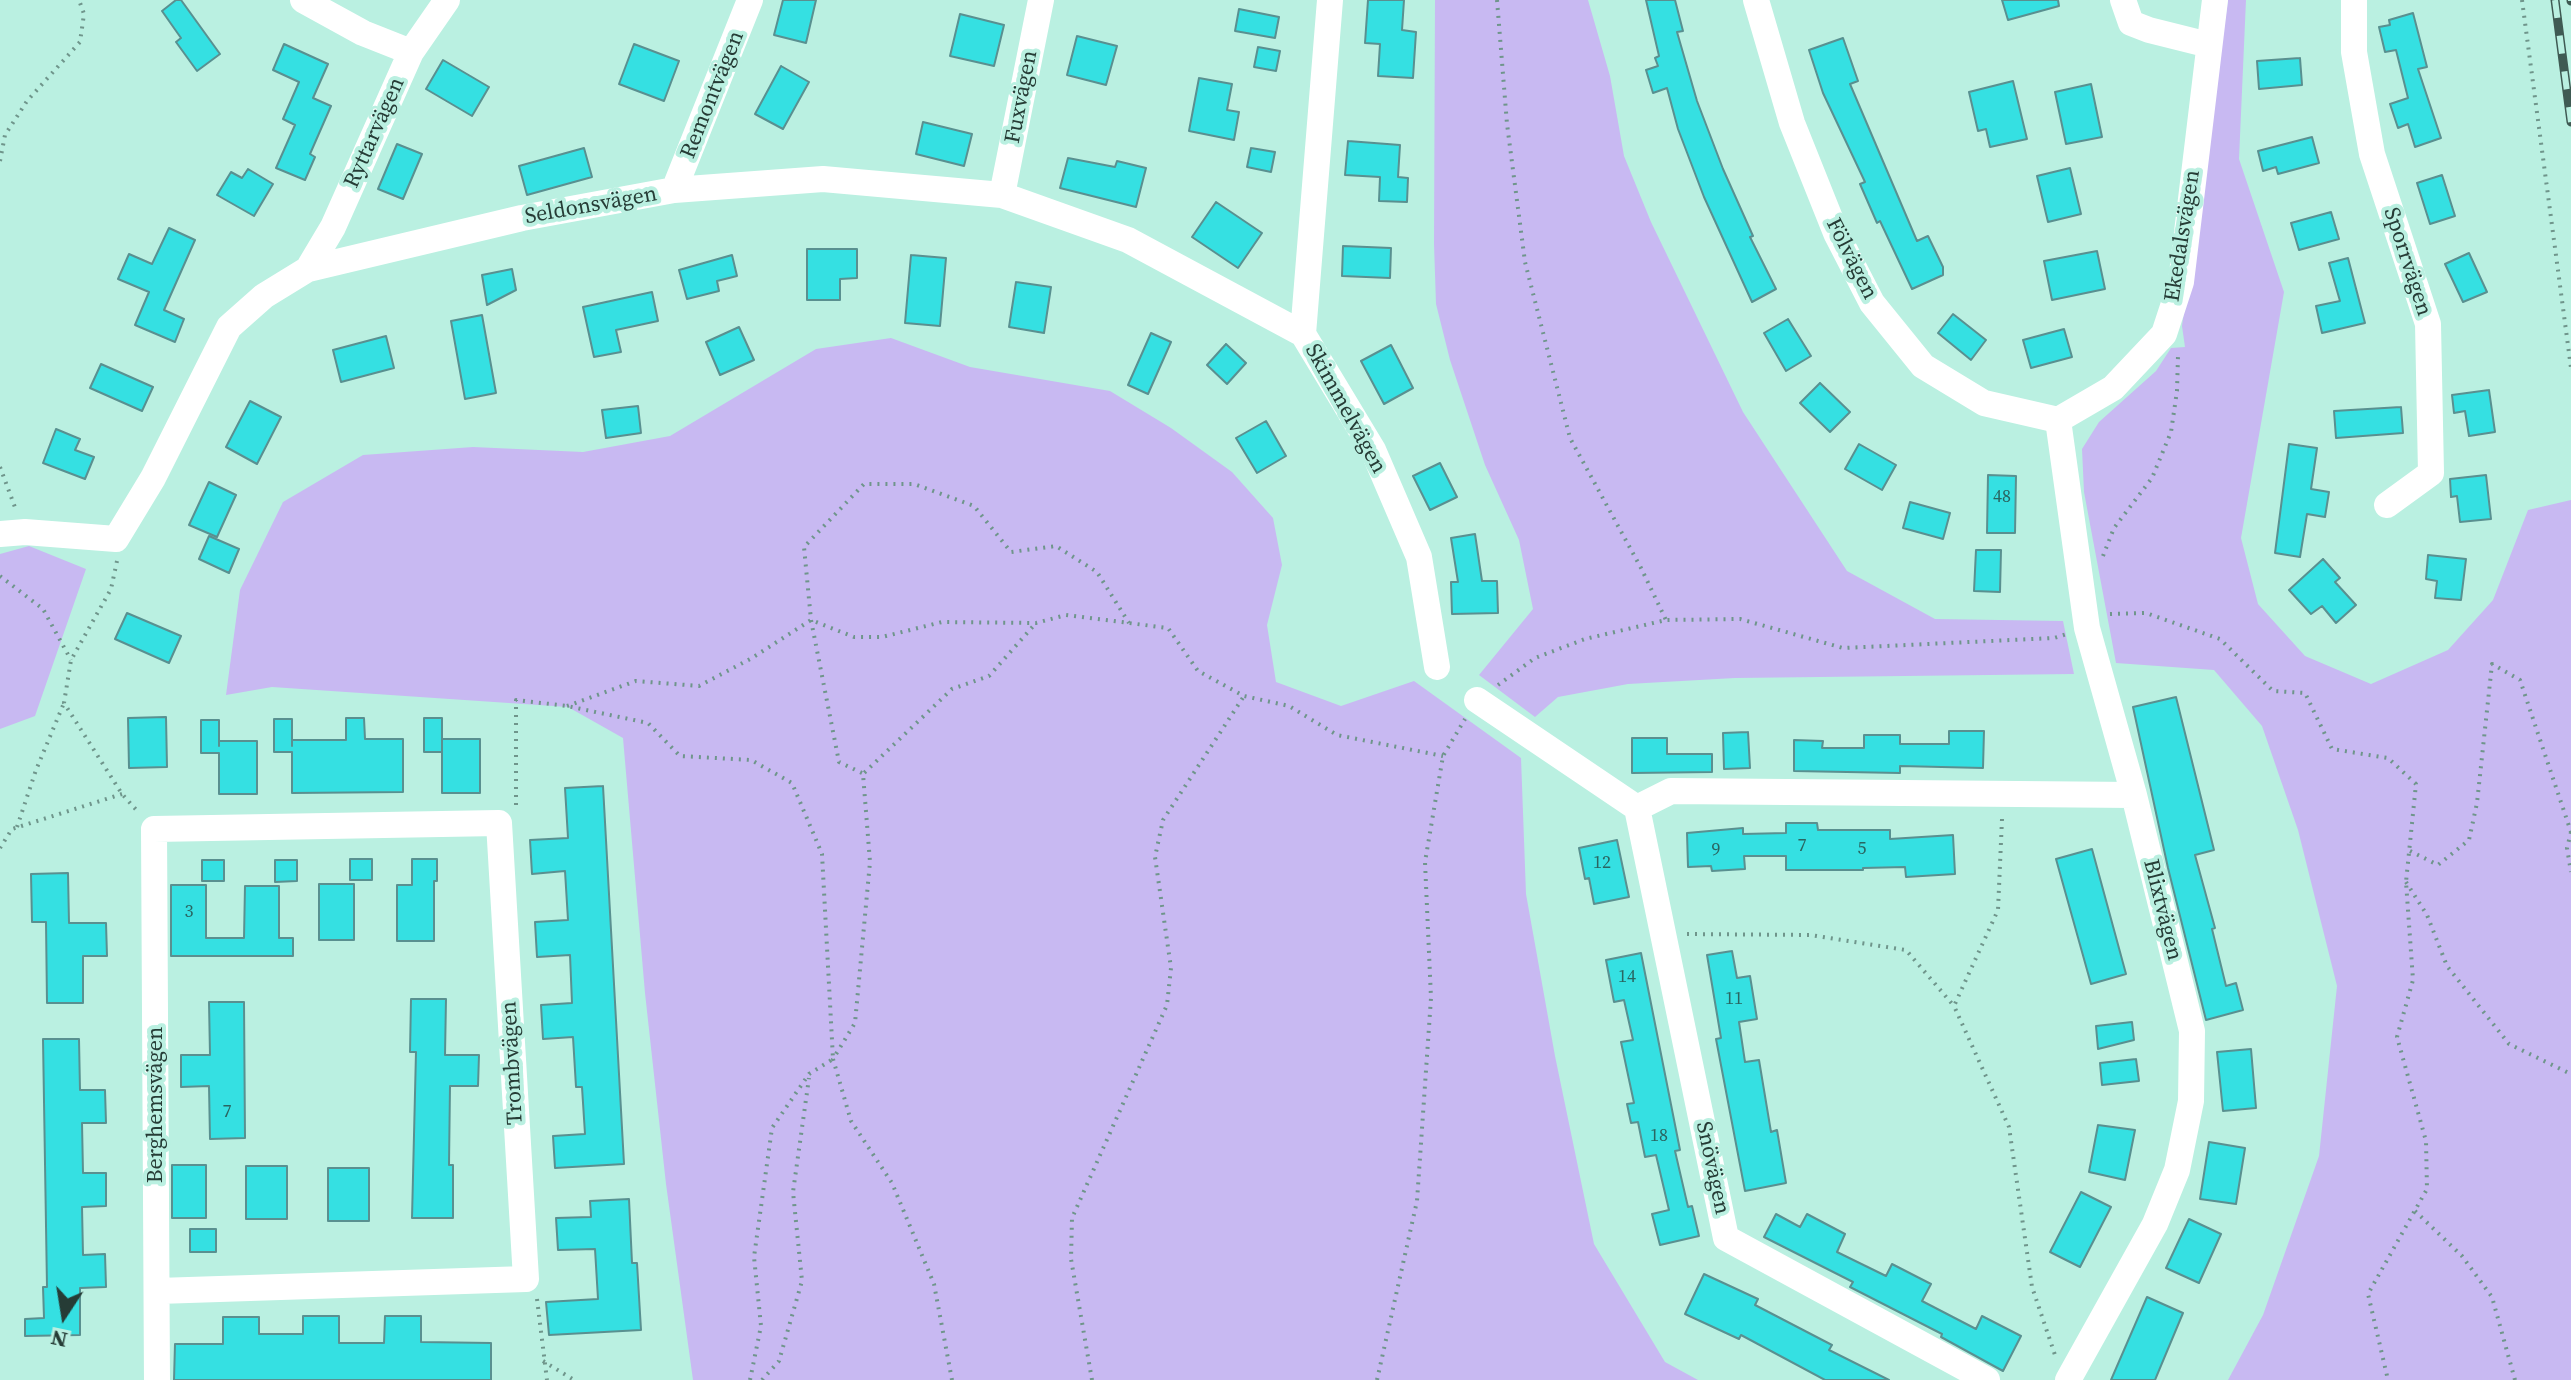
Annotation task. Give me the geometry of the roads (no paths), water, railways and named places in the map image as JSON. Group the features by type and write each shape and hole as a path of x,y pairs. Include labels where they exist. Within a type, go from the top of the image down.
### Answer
{"street":[{"path":"303,0 363,33 411,52"},
{"name":"Ryttarvägen","path":"308,269 333,227 411,52 447,0"},
{"name":"Remontvägen","path":"674,190 750,0"},
{"name":"Fuxvägen","path":"1002,195 1041,0"},
{"name":"Skimmelvägen","path":"1330,0 1303,334 1373,450 1419,557 1437,667"},
{"name":"Fölvägen","path":"1756,0 1792,123 1836,233 1872,303 1923,366 1984,403 2058,420"},
{"path":"2123,0 2131,23 2209,45"},
{"name":"Ekedalsvägen","path":"2058,420 2113,388 2164,334 2181,282 2215,0"},
{"name":"Sporrvägen","path":"2354,0 2354,52 2372,154 2428,324 2431,473 2387,505"},
{"name":"Seldonsvägen","path":"12,533 116,539 153,478 229,327 264,296 308,269 522,218 674,190 823,179 1002,195 1128,240 1303,334"},
{"name":"Blixtvägen","path":"2058,420 2086,622 2134,795 2192,1031 2191,1101 2177,1170 2155,1224 2068,1380"},
{"path":"1477,700 1637,808 1671,791 2134,795"},
{"name":"Snövägen","path":"1637,808 1726,1238 1987,1380"},
{"name":"Berghemsvägen","path":"157,1380 154,829 499,823"},
{"name":"Trombvägen","path":"158,1291 526,1279 499,823"}],"railway":[{"path":"2555,0 2571,122"}]}
